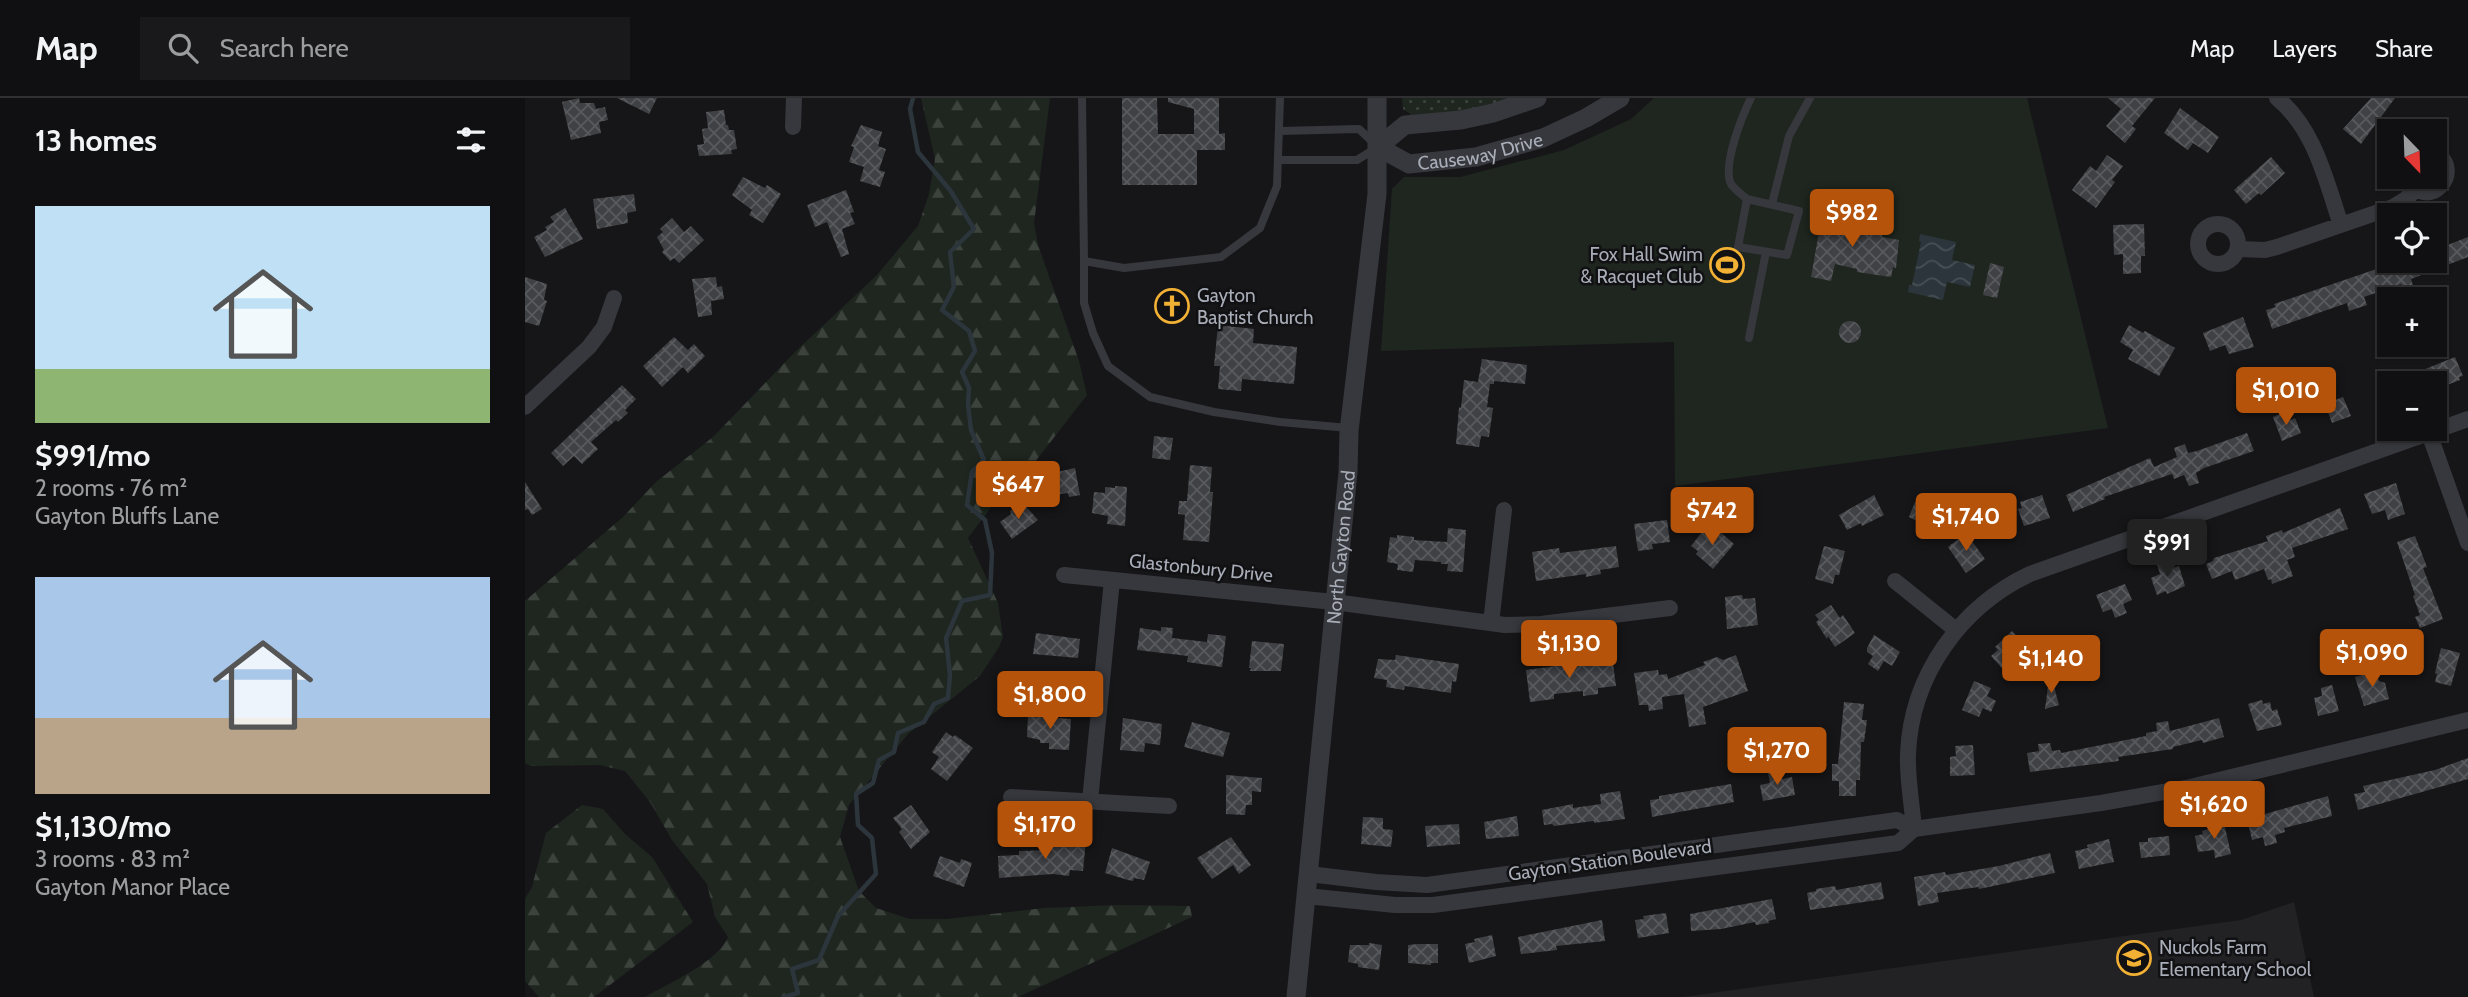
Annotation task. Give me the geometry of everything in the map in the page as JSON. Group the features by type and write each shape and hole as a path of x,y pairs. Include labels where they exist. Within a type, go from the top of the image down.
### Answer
{"street":[{"path":"793,127 794,98"},
{"name":"North Gayton Road","path":"1296,997 1348,472 1349,428 1377,194 1377,98"},
{"name":"Causeway Drive","path":"1537,98 1493,113 1461,120 1405,125 1378,148 1409,164 1476,157 1543,138 1620,98"},
{"path":"2277,98 2287,106 2306,131 2341,225"},
{"path":"2447,162 2447,181"},
{"path":"2239,249 2265,250 2277,247 2393,207 2408,189"},
{"path":"525,407 590,347 604,327 614,299"},
{"path":"2447,427 2468,419"},
{"path":"1915,829 1908,761 1913,716 1925,682 1939,655 1966,618 1995,594 2029,574 2406,441"},
{"path":"2432,441 2468,544"},
{"path":"1491,624 1504,510"},
{"name":"Glastonbury Drive","path":"1065,575 1334,602 1491,624 1541,624 1670,608"},
{"path":"1090,800 1112,580"},
{"path":"1895,581 1956,630"},
{"name":"Gayton Station Boulevard","path":"1305,896 1395,905 1433,905 1898,843 1915,829 2186,789 2468,720"},
{"path":"1011,796 1169,806"},
{"name":"Gayton Station Boulevard","path":"1308,874 1376,883 1427,885 1897,820 1915,829"}],"lane":[{"path":"1082,98 1084,303 1093,333 1108,366 1150,397 1214,412 1280,422 1349,428"},
{"path":"1084,261 1124,268 1221,257 1260,228 1277,186 1280,98"},
{"path":"1747,200 1738,247 1787,256 1799,211 1747,200 1733,187 1728,176 1735,143 1751,98"},
{"path":"1772,204 1789,136 1810,98"},
{"path":"1279,160 1357,160 1378,148 1359,129 1280,131"},
{"path":"1749,338 1766,252"}],"shaded area":[{"name":"Nuckols Farm Elementary School","path":"2294,902 2314,997 1683,997 2241,920"}],"green space":[{"path":"921,98 1050,98 1034,223 1038,245 1079,361 1087,395 1024,476 992,506 968,538 998,603 1003,637 999,647 980,676 908,734 849,805 840,837 859,891 876,908 910,919 947,919 1044,908 1118,905 1190,906 1192,917 1018,997 645,997 704,963 723,946 728,937 715,917 707,884 672,840 650,802 625,771 599,765 531,766 525,763 525,601 623,517 656,482 713,437 796,351 877,275 918,226 929,194 935,159"},
{"path":"1402,98 1520,98 1460,114 1412,115 1403,109"},
{"name":"Fox Hall Swim & Racquet Club","path":"1654,98 2027,98 2108,428 1675,486 1674,342 1381,351 1392,189 1404,177 1460,177 1564,150 1631,119"},
{"path":"582,805 603,809 625,834 652,857 693,922 594,997 539,997 525,981 525,899 532,887 546,833"}],"water":[{"path":"1920,234 1956,242 1952,260 1975,265 1970,287 1947,282 1943,300 1908,292 1909,285 1912,285 1921,242"}],"building":[{"path":"579,98 580,103 594,103 596,109 605,107 608,120 599,122 601,133 571,140 562,102"},
{"path":"617,98 657,98 649,114"},
{"path":"1122,98 1157,98 1158,134 1194,134 1194,109 1168,102 1168,98 1219,98 1219,134 1225,133 1225,150 1197,150 1197,185 1122,185"},
{"path":"2108,98 2155,98 2132,126 2136,129 2125,143 2106,126 2121,109"},
{"path":"2371,98 2395,98 2361,144 2343,129"},
{"path":"2180,108 2219,137 2208,153 2193,143 2188,150 2164,133"},
{"path":"724,110 726,125 729,130 734,130 737,149 731,150 732,154 699,156 697,145 704,144 702,129 708,128 706,112"},
{"path":"861,125 882,132 878,146 886,149 879,170 885,172 880,187 860,181 864,167 849,162 854,147 851,146"},
{"path":"2107,155 2123,166 2096,208 2072,190 2090,166 2096,171"},
{"path":"2271,157 2285,173 2261,195 2259,193 2246,204 2234,190"},
{"path":"743,177 765,188 767,185 781,194 763,223 749,215 752,210 732,195"},
{"path":"846,190 854,212 850,213 855,224 842,229 849,254 841,257 827,222 815,227 807,205"},
{"path":"634,194 636,211 627,213 628,223 597,229 593,199"},
{"path":"1828,205 1847,210 1844,228 1866,233 1867,230 1883,233 1882,237 1899,240 1896,268 1893,267 1891,277 1857,272 1857,269 1835,264 1831,281 1811,277 1819,232 1822,233"},
{"path":"565,208 583,239 545,257 534,237 547,230 545,227 554,222 550,217"},
{"path":"672,218 684,232 691,226 704,240 679,263 674,258 670,261 662,252 664,250 657,237 663,232 660,229"},
{"path":"2144,224 2145,256 2141,256 2141,273 2123,274 2123,254 2114,255 2113,225"},
{"path":"2468,237 2468,257 2447,265 2447,245"},
{"path":"1990,263 2004,267 1997,298 1983,295"},
{"path":"2377,269 2377,273 2427,273 2411,279 2413,287 2402,287 2401,284 2377,287 2377,292 2364,297 2367,305 2349,311 2347,303 2272,329 2266,310 2276,307 2274,304"},
{"path":"525,277 547,284 544,300 547,301 539,326 525,322"},
{"path":"716,277 717,287 722,286 724,299 711,301 712,315 698,317 692,279"},
{"path":"2243,317 2254,347 2229,354 2225,345 2210,351 2203,333"},
{"path":"1850,321 1858,324 1861,332 1858,340 1850,343 1842,340 1839,332 1842,324"},
{"path":"1218,325 1254,329 1253,343 1297,347 1294,384 1242,379 1241,391 1218,389 1220,366 1214,366"},
{"path":"2129,325 2175,348 2159,376 2128,359 2133,350 2120,342"},
{"path":"674,337 688,350 694,344 705,356 688,373 683,367 662,387 643,366"},
{"path":"2455,357 2463,376 2447,385 2447,371 2420,371"},
{"path":"1482,359 1527,365 1525,384 1494,381 1494,384 1490,384 1487,407 1493,408 1489,437 1481,436 1479,447 1456,444 1464,380 1478,382"},
{"path":"622,385 636,399 625,410 628,413 591,442 598,449 582,464 574,456 563,466 551,453"},
{"path":"2343,397 2351,416 2332,423 2325,404"},
{"path":"2284,412 2288,421 2295,418 2301,433 2282,441 2273,417"},
{"path":"2247,433 2254,451 2204,468 2196,473 2199,483 2189,486 2184,475 2174,479 2172,474 2104,497 2105,499 2073,512 2066,495 2150,458 2154,467 2177,457 2174,448 2185,444 2188,453"},
{"path":"1154,436 1173,438 1170,460 1152,458"},
{"path":"1190,465 1212,467 1209,542 1183,540 1185,515 1178,514 1179,501 1187,501"},
{"path":"1075,468 1080,495 1069,497 1068,493 1048,496 1044,475"},
{"path":"525,482 542,509 532,515 528,509 525,510"},
{"path":"2396,483 2405,514 2388,520 2385,510 2372,514 2364,494"},
{"path":"1105,487 1127,487 1125,526 1107,524 1108,516 1092,513 1094,492 1105,493"},
{"path":"1874,495 1884,515 1847,530 1839,515"},
{"path":"2042,495 2050,518 2024,526 2018,509 2022,508 2020,502"},
{"path":"1022,502 1038,520 1012,539 1000,522"},
{"path":"1915,502 1926,503 1946,511 1938,531 1909,517"},
{"path":"2340,508 2348,529 2292,548 2295,557 2287,560 2293,576 2272,584 2264,569 2235,580 2232,571 2212,579 2206,564 2214,558 2268,541 2266,536 2282,530 2283,533"},
{"path":"1667,520 1670,542 1652,544 1653,549 1638,551 1634,524"},
{"path":"1706,527 1713,534 1717,529 1734,544 1713,569 1691,546"},
{"path":"1448,528 1466,530 1463,572 1447,571 1448,564 1441,562 1415,560 1413,572 1397,570 1398,564 1387,562 1390,537 1397,538 1397,535 1414,537 1414,540 1447,542"},
{"path":"1966,533 1985,559 1966,573 1948,547"},
{"path":"2415,536 2427,567 2423,568 2443,619 2420,628 2415,617 2420,615 2413,596 2415,595 2397,542"},
{"path":"1616,546 1619,567 1600,570 1601,574 1586,577 1586,574 1536,581 1532,552 1559,548 1560,553"},
{"path":"1824,546 1845,551 1839,575 1835,575 1833,584 1815,579"},
{"path":"2164,558 2169,569 2179,566 2185,586 2167,594 2166,591 2157,595 2151,578 2160,574 2156,561"},
{"path":"2125,584 2132,600 2123,604 2127,613 2115,618 2112,609 2103,612 2096,595"},
{"path":"1742,595 1743,599 1755,598 1758,625 1727,629 1725,597"},
{"path":"1831,605 1840,618 1843,615 1855,633 1835,647 1816,622 1819,620 1815,615"},
{"path":"1161,627 1173,628 1172,638 1207,642 1208,634 1226,636 1222,667 1187,662 1188,656 1137,650 1140,628 1161,631"},
{"path":"2012,631 2022,641 2025,638 2034,648 2034,652 2009,676 1991,656 1998,650 1995,647"},
{"path":"1036,633 1080,639 1078,658 1033,654"},
{"path":"1874,635 1900,652 1892,666 1884,661 1878,671 1868,664 1873,656 1867,652 1867,648"},
{"path":"1252,641 1284,644 1281,671 1250,671"},
{"path":"2441,648 2460,653 2451,686 2435,682"},
{"path":"1396,655 1459,664 1456,682 1452,681 1451,693 1405,686 1404,690 1386,687 1387,680 1374,678 1378,659 1395,660"},
{"path":"1736,655 1748,691 1703,707 1706,724 1689,727 1684,694 1662,697 1663,709 1649,711 1648,705 1639,705 1634,673 1658,670 1659,675 1667,674 1668,679 1705,665 1703,662 1717,657 1723,660"},
{"path":"1594,661 1594,665 1613,663 1616,686 1598,688 1598,694 1583,696 1583,691 1554,694 1554,699 1530,702 1526,670"},
{"path":"2050,672 2059,705 2045,709"},
{"path":"2370,673 2371,676 2377,675 2379,681 2385,683 2389,699 2364,706 2355,677"},
{"path":"1974,681 1991,688 1987,696 1996,701 1991,712 1983,708 1979,717 1962,710"},
{"path":"2332,685 2339,711 2318,716 2314,698 2322,696 2321,688"},
{"path":"2262,700 2263,704 2270,702 2272,711 2277,709 2282,725 2257,731 2248,704"},
{"path":"1844,702 1864,704 1862,720 1867,720 1864,742 1861,742 1860,780 1856,780 1856,796 1839,796 1839,781 1832,781 1832,764 1838,764"},
{"path":"1028,716 1071,719 1069,750 1049,749 1049,743 1040,743 1040,740 1027,737"},
{"path":"1123,718 1162,724 1160,745 1145,743 1144,752 1120,750"},
{"path":"2219,718 2224,737 2203,743 2202,740 2173,749 2118,757 2119,761 2030,772 2027,753 2039,751 2038,744 2050,743 2052,751 2060,750 2061,753 2146,736 2146,733 2157,731 2156,723 2168,721 2170,731"},
{"path":"1192,722 1230,733 1223,757 1184,747"},
{"path":"946,732 973,748 947,781 931,769 939,757 932,752"},
{"path":"1973,745 1975,775 1950,776 1950,757 1956,756 1955,746"},
{"path":"2468,758 2468,779 2358,810 2354,794 2365,792 2363,786 2435,770"},
{"path":"1781,770 1782,779 1792,777 1795,795 1763,801 1760,785 1770,783 1768,773"},
{"path":"1226,775 1262,778 1261,792 1252,791 1252,805 1246,805 1245,815 1226,814"},
{"path":"1731,784 1734,802 1652,817 1650,800 1659,799 1659,796"},
{"path":"1620,791 1625,819 1544,825 1542,810 1573,804 1573,808 1601,804 1600,794"},
{"path":"2328,796 2332,816 2284,828 2285,832 2275,835 2277,843 2265,846 2263,837 2252,840 2248,823 2259,820 2258,816"},
{"path":"911,805 930,832 911,849 899,832 902,829 893,818"},
{"path":"1517,816 1519,836 1486,839 1484,822"},
{"path":"1363,817 1383,818 1383,829 1393,830 1391,847 1361,844"},
{"path":"2224,823 2231,854 2215,858 2214,850 2198,852 2195,836 2203,834 2202,831 2211,826"},
{"path":"1459,824 1460,844 1427,847 1425,826"},
{"path":"2169,836 2170,855 2141,858 2139,842 2148,842 2148,838"},
{"path":"1231,837 1251,865 1239,874 1233,865 1212,879 1197,858"},
{"path":"1068,839 1086,840 1083,871 1070,870 1069,876 1053,874 999,878 998,856 1019,855 1019,851 1050,850 1050,846 1067,847"},
{"path":"2109,839 2114,862 2079,869 2075,851"},
{"path":"1112,848 1150,862 1144,880 1134,878 1133,881 1105,873"},
{"path":"2050,853 2055,873 1979,889 1937,893 1939,902 1918,906 1914,877 1945,872 1946,875 1999,866"},
{"path":"940,856 960,863 961,859 972,863 964,887 933,876"},
{"path":"1881,882 1884,899 1810,910 1807,893 1816,889 1835,886 1836,890"},
{"path":"1772,899 1776,919 1768,921 1769,923 1756,925 1755,922 1721,929 1691,931 1690,914"},
{"path":"1666,913 1669,933 1638,938 1635,920 1644,919 1643,916"},
{"path":"1602,920 1605,941 1556,946 1557,950 1521,954 1518,937"},
{"path":"1492,935 1496,956 1469,963 1465,944"},
{"path":"1438,944 1438,963 1408,963 1408,945"},
{"path":"1350,945 1382,945 1379,970 1358,967 1358,964 1348,962"}],"waterway":[{"path":"784,997 798,993 792,969 819,960 838,916 876,874 872,838 858,825 856,794 873,783 879,760 894,752 898,733 924,722 934,704 948,698 950,675 946,638 962,601 990,595 992,553 985,520 967,505 972,472 984,460 971,430 969,388 962,372 975,351 969,331 942,310 954,287 950,252 974,229 950,190 918,152 910,109 913,98"}],"place":[{"name":"Fox Hall Swim & Racquet Club","path":"1727,265"},
{"name":"Gayton Baptist Church","path":"1172,306"},
{"name":"Nuckols Farm Elementary School","path":"2134,958"}]}
